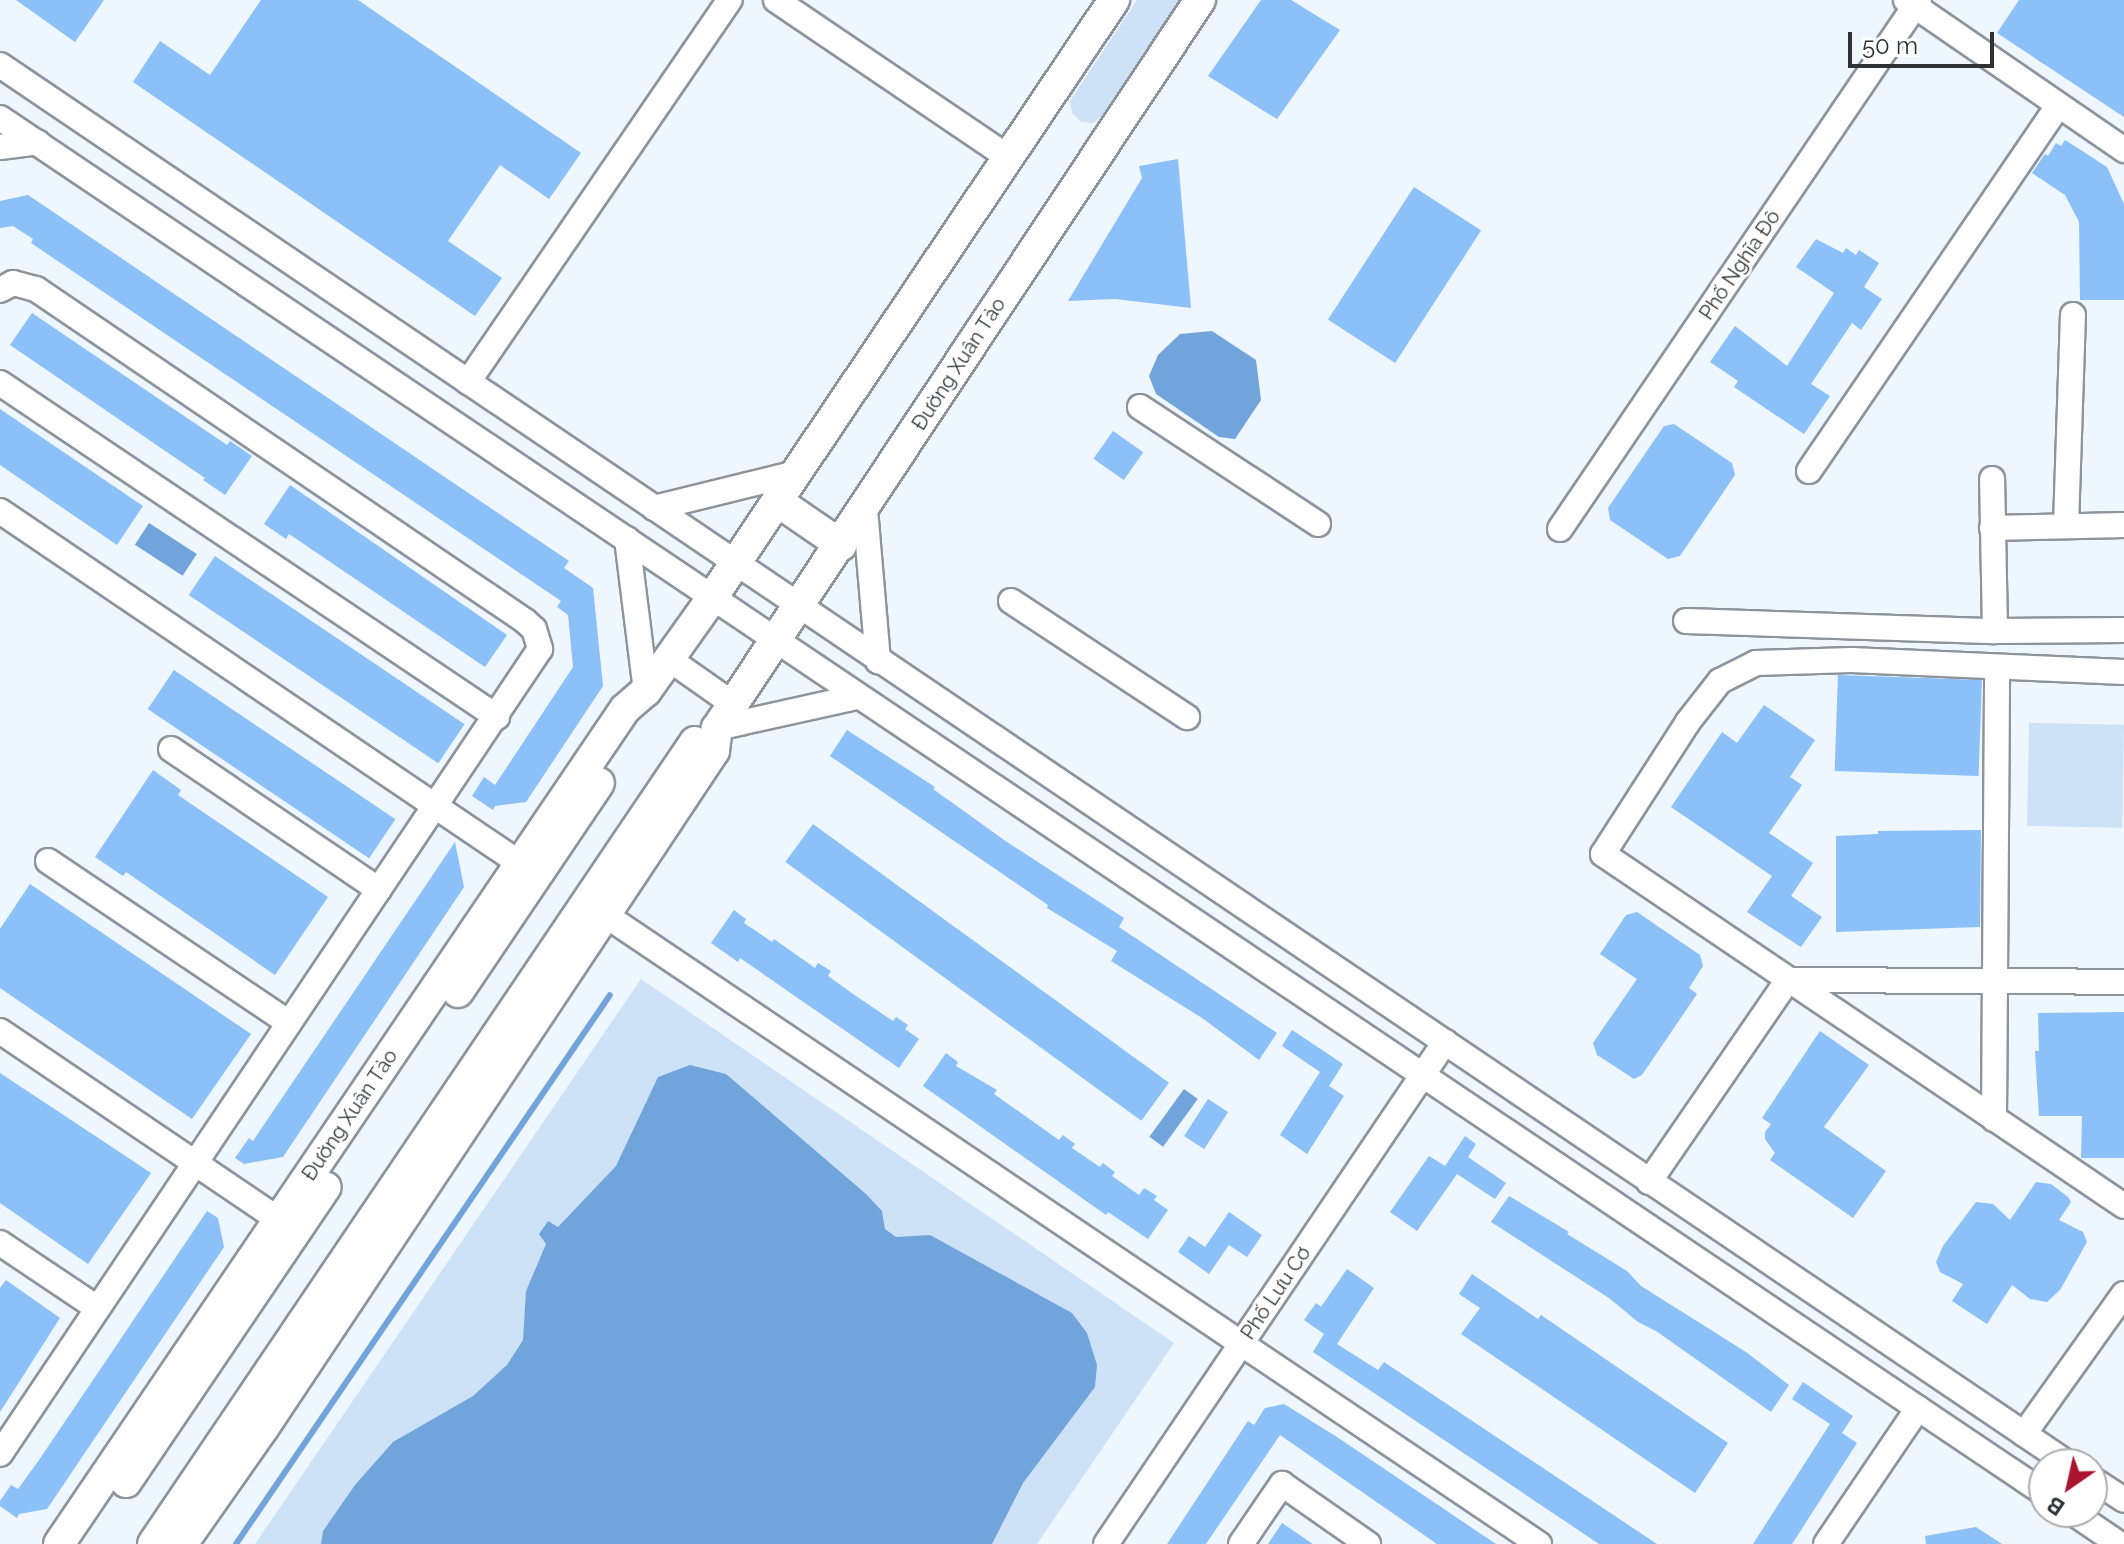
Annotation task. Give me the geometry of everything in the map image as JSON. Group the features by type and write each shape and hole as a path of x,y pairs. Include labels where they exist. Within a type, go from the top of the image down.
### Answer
{"main road":[{"name":"Đường Xuân Tảo","path":"83,1544 288,1225 528,869 625,709 646,691 712,598 1114,0"},
{"name":"Đường Xuân Tảo","path":"153,1544 596,909 714,751 725,716 1200,0"},
{"path":"777,501 841,545"},
{"name":"Đường Xuân Tảo","path":"182,1544 596,909"},
{"name":"Đường Xuân Tảo","path":"59,1544 288,1225"}],"street":[{"path":"468,382 730,0"},
{"path":"776,0 1008,157"},
{"path":"1913,2 2124,150"},
{"name":"Phố Nghĩa Đô","path":"1560,529 1913,2"},
{"path":"0,65 2045,1448"},
{"path":"1809,471 2058,106"},
{"path":"0,147 45,147 76,117"},
{"path":"0,118 2028,1482"},
{"path":"0,290 13,283 36,289 525,621 534,629 540,649 2,1448"},
{"path":"2066,525 2073,315"},
{"path":"0,383 497,717"},
{"path":"1140,407 1318,524"},
{"path":"654,508 796,473"},
{"path":"1992,479 1995,631"},
{"path":"865,509 878,661"},
{"path":"0,511 528,869"},
{"path":"1992,528 2124,525"},
{"path":"627,539 646,691"},
{"path":"1011,601 1187,717"},
{"path":"1686,621 1995,631 2124,630"},
{"path":"669,659 725,716 857,697"},
{"path":"2124,672 1851,660 1756,663 1720,681 1688,722 1603,854 2124,1206"},
{"path":"1994,1119 1997,668"},
{"path":"171,749 379,890"},
{"path":"48,861 289,1023"},
{"path":"596,909 1539,1544"},
{"path":"1649,1182 1788,980"},
{"path":"1788,980 2124,982"},
{"path":"0,1031 288,1225"},
{"name":"Phố Lưu Cơ","path":"1106,1544 1445,1042"},
{"path":"0,1243 97,1308"},
{"path":"2024,1434 2124,1294"},
{"path":"1826,1544 1918,1408"},
{"path":"1241,1544 1282,1484 1368,1544"},
{"path":"2096,1528 2119,1544"}],"shaded area":[{"path":"1137,0 1179,0 1102,116 1093,123 1081,122 1072,113 1070,101"},
{"path":"2029,723 2124,725 2122,828 2027,826"},
{"path":"641,979 1174,1343 1037,1544 255,1544"}],"water":[{"path":"1212,331 1256,360 1261,400 1235,439 1219,437 1156,394 1149,376 1158,355 1180,334"},
{"path":"149,523 197,554 183,576 135,545"},
{"path":"690,1065 726,1074 866,1194 882,1211 885,1229 896,1237 930,1235 1072,1313 1087,1333 1097,1365 1095,1387 1023,1483 992,1544 321,1544 323,1531 355,1485 393,1442 473,1396 507,1365 523,1340 526,1291 546,1244 539,1234 548,1221 558,1227 616,1166 658,1077"},
{"path":"1184,1089 1198,1099 1163,1147 1149,1137"}],"building":[{"path":"16,0 104,0 75,42"},
{"path":"261,0 358,0 581,153 549,199 500,165 448,241 502,278 475,316 133,82 160,41 210,75"},
{"path":"1261,0 1291,0 1340,30 1277,119 1208,76"},
{"path":"2019,0 2124,0 2124,117 1997,33"},
{"path":"2065,140 2107,167 2124,204 2124,300 2080,300 2079,222 2065,195 2032,173 2056,143 2061,146"},
{"path":"1178,159 1191,308 1115,299 1068,301 1142,178 1139,166"},
{"path":"1414,187 1481,231 1395,363 1328,320"},
{"path":"28,195 569,561 564,568 593,588 603,686 526,802 495,806 493,810 472,796 484,777 495,785 573,667 568,615 557,607 561,601 31,243 33,239 13,226 0,228 0,201"},
{"path":"1816,239 1843,253 1846,248 1856,255 1859,250 1879,263 1864,287 1882,299 1861,330 1852,323 1811,384 1830,396 1804,434 1734,387 1738,381 1710,362 1735,326 1787,366 1834,293 1796,267"},
{"path":"32,313 227,445 230,441 252,456 225,495 203,480 205,478 10,345"},
{"path":"0,409 143,506 117,545 0,465"},
{"path":"1674,424 1732,463 1735,475 1680,556 1668,559 1610,520 1608,508 1664,426"},
{"path":"1113,431 1143,452 1124,480 1093,459"},
{"path":"290,485 507,635 485,667 289,534 286,539 264,524"},
{"path":"215,556 465,724 438,763 189,595"},
{"path":"174,670 395,819 369,858 148,709"},
{"path":"1838,675 1982,680 1979,776 1835,771"},
{"path":"1764,705 1815,740 1790,777 1802,785 1769,833 1813,863 1791,896 1822,917 1801,947 1747,912 1772,876 1671,807 1722,732 1737,743"},
{"path":"847,730 935,787 933,789 1007,842 1124,918 1119,927 1277,1033 1259,1060 1202,1018 1111,961 1117,951 1047,908 1048,905 830,756"},
{"path":"153,770 181,790 178,795 328,897 275,975 126,872 123,876 95,857"},
{"path":"813,824 1169,1083 1141,1121 785,862"},
{"path":"1981,830 1980,927 1836,932 1836,836 1878,834 1878,831"},
{"path":"455,842 464,887 283,1157 244,1164 235,1158 249,1138 253,1141"},
{"path":"30,884 251,1034 192,1119 0,988 0,929"},
{"path":"734,910 746,919 744,923 772,942 774,939 815,968 818,963 831,971 828,976 853,994 893,1021 896,1017 908,1025 905,1029 919,1039 899,1068 740,958 738,962 711,943"},
{"path":"1637,912 1700,955 1703,966 1689,988 1697,994 1642,1075 1634,1079 1597,1055 1593,1043 1637,979 1600,954 1626,915"},
{"path":"2124,1012 2124,1158 2081,1158 2082,1116 2039,1116 2035,1051 2039,1051 2038,1013"},
{"path":"1292,1030 1343,1064 1329,1086 1344,1096 1307,1154 1280,1135 1320,1072 1282,1046"},
{"path":"1820,1031 1869,1065 1824,1127 1886,1171 1853,1218 1770,1160 1775,1153 1765,1139 1765,1132 1771,1124 1762,1118"},
{"path":"946,1053 958,1062 956,1066 997,1090 994,1094 1059,1140 1063,1135 1075,1144 1072,1148 1100,1167 1103,1163 1115,1172 1112,1176 1139,1195 1144,1188 1157,1196 1154,1200 1168,1210 1148,1239 1108,1212 1106,1215 923,1086"},
{"path":"0,1073 151,1173 88,1264 0,1203"},
{"path":"1208,1099 1228,1112 1204,1149 1184,1136"},
{"path":"1465,1136 1476,1144 1468,1157 1506,1183 1495,1199 1457,1174 1417,1231 1390,1212 1429,1156 1445,1166"},
{"path":"2036,1182 2051,1184 2068,1197 2071,1202 2059,1220 2083,1232 2087,1242 2060,1290 2047,1302 2030,1299 2012,1285 1987,1324 1952,1301 1963,1284 1940,1272 1936,1262 1943,1246 1976,1202 1993,1204 2010,1220"},
{"path":"1509,1196 1627,1271 1641,1286 1746,1352 1789,1385 1771,1412 1656,1331 1638,1322 1609,1298 1491,1222"},
{"path":"207,1211 218,1218 224,1247 47,1509 19,1514 17,1518 0,1506 0,1501 11,1485 18,1489 39,1460"},
{"path":"1229,1212 1262,1235 1247,1257 1229,1245 1209,1274 1178,1252 1189,1236 1205,1247"},
{"path":"1347,1269 1374,1288 1337,1344 1378,1370 1384,1362 1657,1544 1599,1544 1313,1352 1324,1334 1304,1320 1316,1303 1321,1307"},
{"path":"1472,1274 1538,1319 1541,1315 1728,1443 1695,1493 1461,1334 1480,1308 1459,1294"},
{"path":"6,1280 60,1318 0,1412 0,1288"},
{"path":"1803,1382 1853,1416 1842,1433 1857,1443 1792,1544 1753,1544 1830,1424 1792,1399"},
{"path":"1284,1404 1496,1544 1437,1544 1280,1435 1206,1544 1167,1544 1248,1421 1254,1425 1265,1408"},
{"path":"1282,1523 1313,1544 1268,1544"},
{"path":"1976,1527 2002,1544 1926,1544 1925,1536"}],"waterway":[{"path":"236,1544 610,995"}]}
